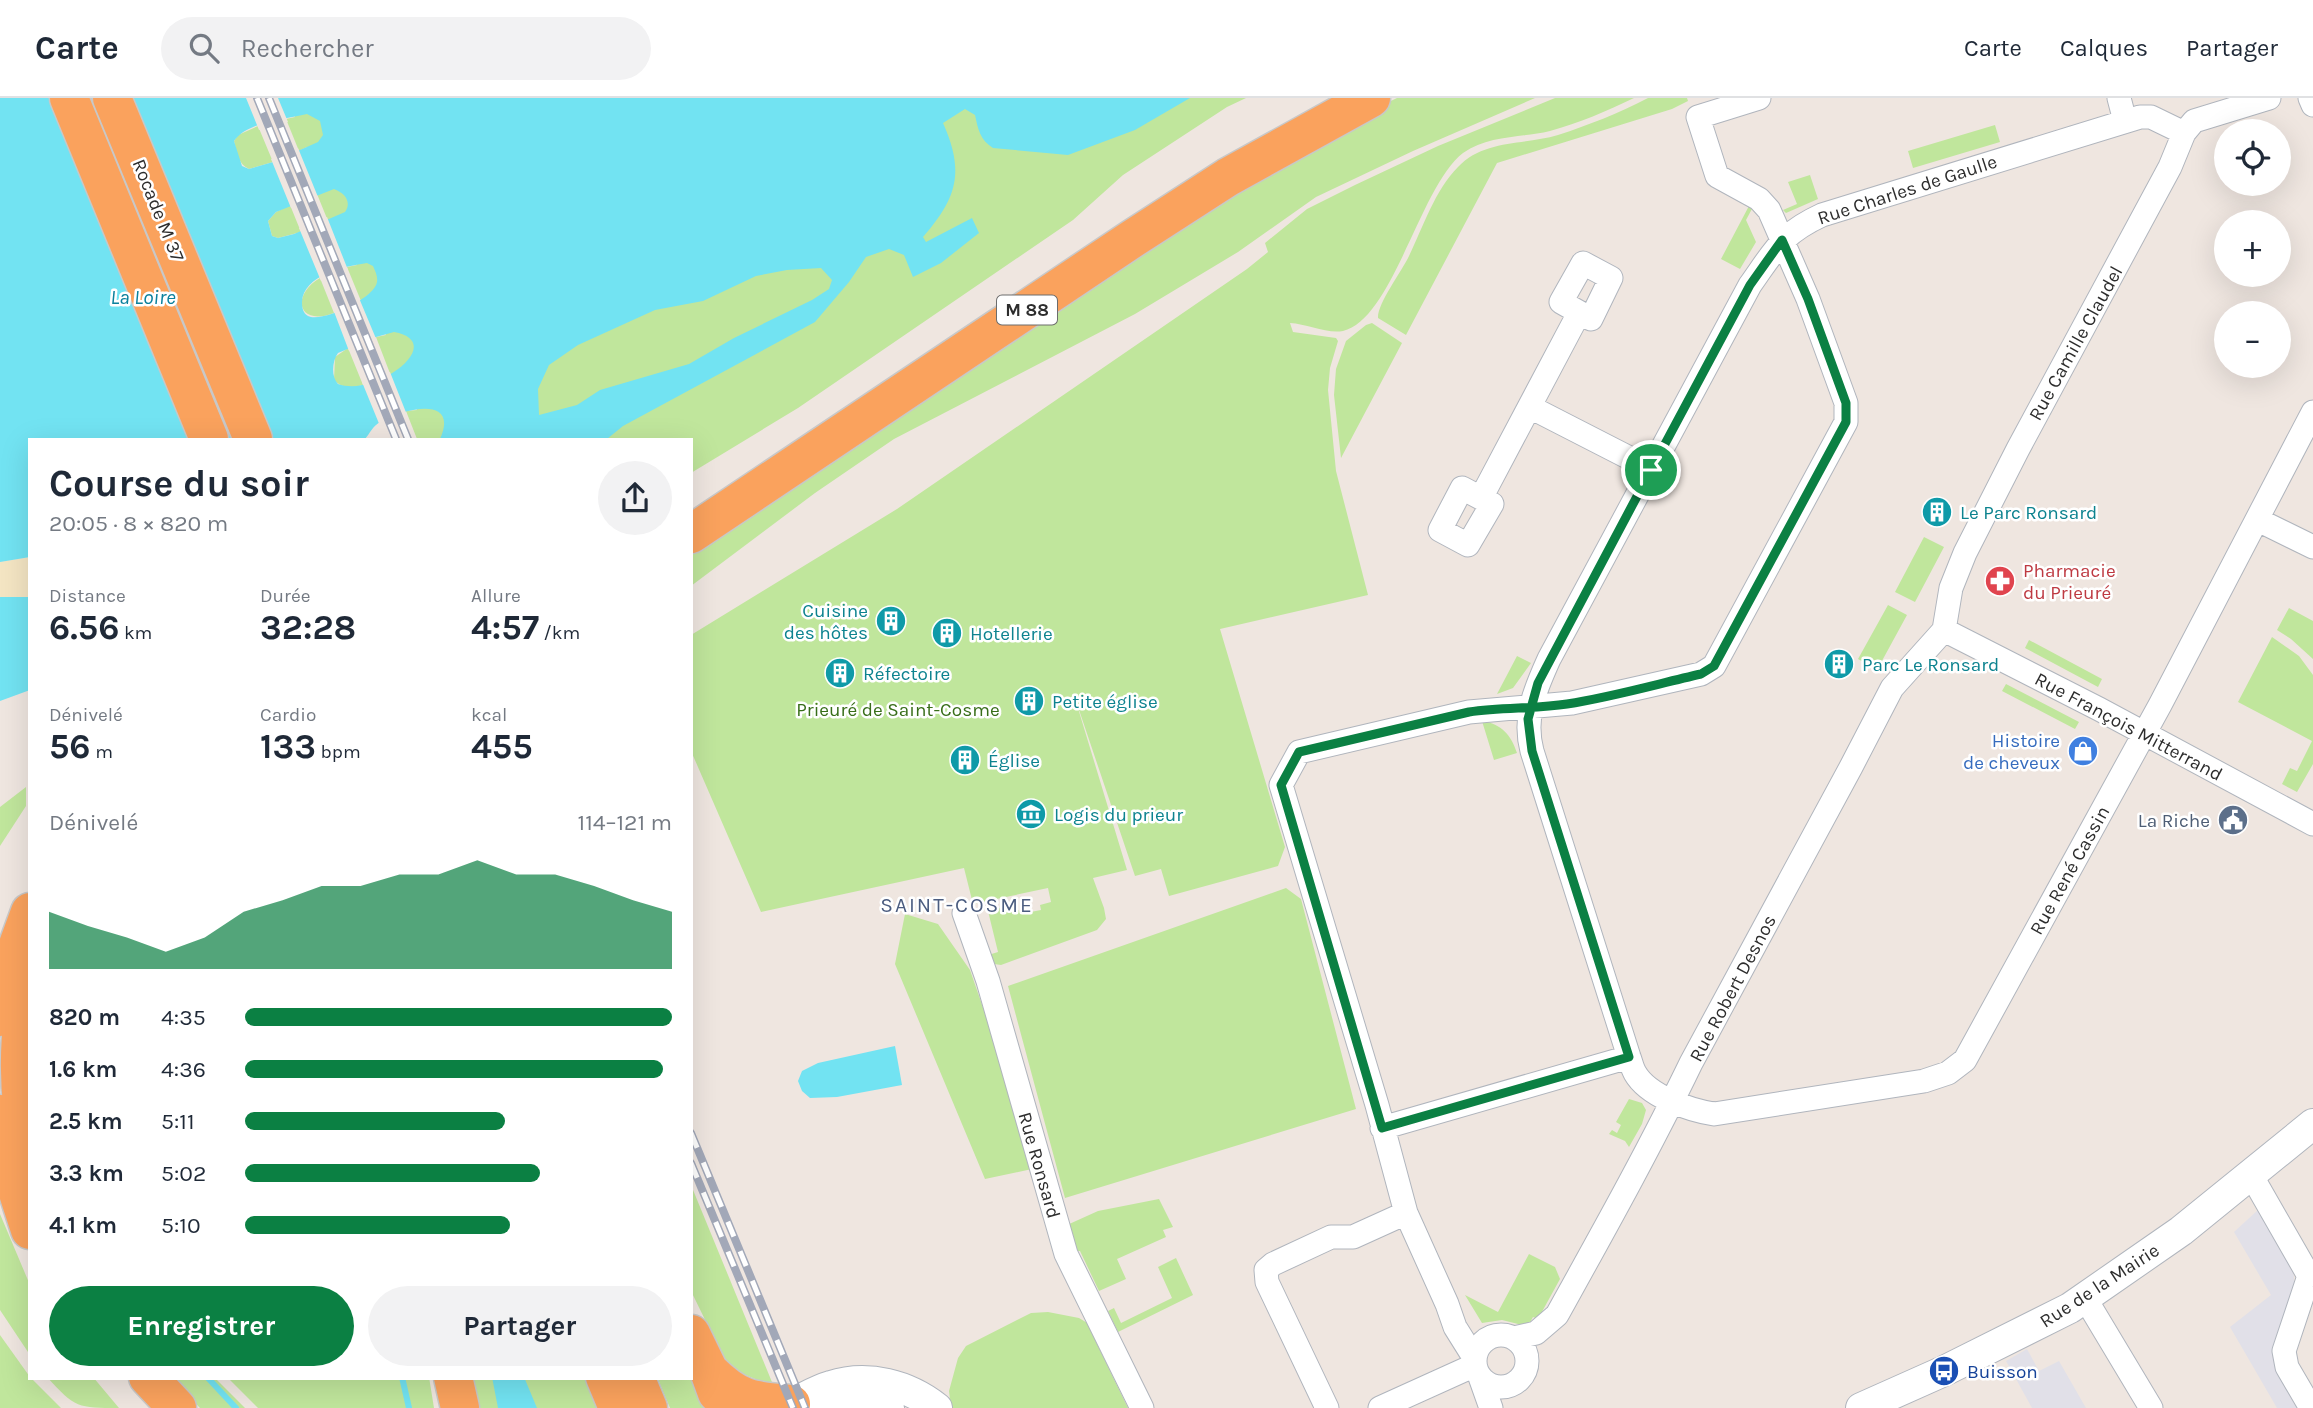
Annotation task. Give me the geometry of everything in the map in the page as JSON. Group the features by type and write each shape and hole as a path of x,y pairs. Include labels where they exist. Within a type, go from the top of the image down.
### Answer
{"highway":[{"path":"69,98 209,438"},
{"name":"Rocade M 37","path":"112,98 253,438"},
{"name":"M 88","path":"693,505 1116,221 1214,159 1320,98"},
{"name":"M 88","path":"693,533 1228,177 1371,98"},
{"path":"0,1017 8,972 28,917"},
{"path":"28,995 22,1029 20,1068 28,1137"},
{"path":"0,1108 8,1162 28,1224"},
{"path":"693,1338 709,1371 719,1408"},
{"path":"709,1371 735,1394 786,1406"},
{"path":"121,1380 145,1408"},
{"path":"151,1380 177,1408"},
{"path":"454,1380 460,1408"},
{"path":"606,1380 618,1408"},
{"path":"636,1380 648,1408"}],"street":[{"path":"1522,1376 1511,1386 1498,1387 1490,1385 1477,1367 1455,1327 1406,1213 1281,785 1299,752 1469,712 1572,703 1701,674 1714,666 1846,422 1846,403 1808,299 1769,210 1759,199 1717,176 1698,117 1759,98"},
{"path":"2119,98 2125,121"},
{"path":"2184,133 2194,121 2269,98"},
{"path":"2310,98 2313,105"},
{"name":"Rue Charles de Gaulle","path":"1674,1102 1644,1084 1636,1075 1532,751 1529,740 1530,708 1549,659 1750,285 1782,240 1798,226 1822,215 2140,117 2151,117 2184,133"},
{"name":"Rue Camille Claudel","path":"1944,630 1951,588 1965,553 2170,167 2184,133"},
{"path":"1481,498 1579,313"},
{"path":"1530,407 1651,470"},
{"name":"Rue René Cassin","path":"1674,1102 1694,1111 1722,1114 1924,1081 1948,1073 1965,1060 2144,734 2313,412"},
{"path":"2258,520 2313,547"},
{"name":"Rue François Mitterrand","path":"1944,630 2313,824"},
{"name":"Rue Robert Desnos","path":"1502,1337 1536,1333 1557,1315 1653,1135 1674,1102 1691,1063 1892,688 1944,630"},
{"name":"Rue Ronsard","path":"964,913 988,981 1066,1254 1142,1408"},
{"path":"1382,1128 1629,1057"},
{"name":"Rue de la Mairie","path":"1861,1408 2033,1328 2085,1298 2181,1231 2313,1124"},
{"path":"2250,1173 2311,1275 2284,1351 2287,1367 2311,1408"},
{"path":"1327,1408 1267,1282 1266,1270 1273,1264 1331,1237 1353,1237 1406,1213"},
{"path":"2085,1298 2151,1408"},
{"path":"1447,1304 1471,1328 1502,1337 1526,1350 1528,1363 1522,1376 1515,1408"},
{"name":"Rue Robert Desnos","path":"1522,1376 1547,1343 1556,1325 1557,1315"},
{"path":"1491,1408 1477,1367 1480,1346 1502,1337"},
{"path":"1380,1408 1477,1367"},
{"path":"786,1406 831,1386 873,1382 902,1388 937,1408"},
{"path":"831,1408 855,1403 889,1408"}],"shaded area":[{"path":"2259,1209 2294,1276 2294,1291 2276,1339 2299,1408 2277,1408 2230,1327 2271,1295 2234,1232"},
{"path":"2027,1349 2039,1371 2059,1361 2086,1408 2032,1408 2006,1361"}],"green space":[{"path":"287,98 1246,98 1227,107 1123,175 1073,220 798,408 693,472 693,438 417,438 406,411 417,410 401,369 391,376 376,337 386,335 369,294 361,301 347,267 357,265 337,217 328,221 317,194 326,191 307,147 299,151 286,119 295,117"},
{"path":"1397,98 1535,98 1316,197 1238,252 1135,314 894,439 815,493 693,584 693,546 1337,127"},
{"name":"Prieuré de Saint-Cosme","path":"1555,98 1634,98 1561,128 1494,140 1463,153 1433,193 1392,278 1377,303 1361,321 1337,332 1290,323 1293,332 1336,338 1338,341 1330,368 1328,390 1336,471 1368,595 1220,629 1285,847 1278,866 1169,896 1161,869 1135,876 1074,695 1127,870 1093,878 1106,919 1097,930 1001,965 994,964 985,956 998,952 988,911 1011,905 1012,911 1019,910 1020,914 1041,910 1040,905 1051,902 1048,888 973,904 964,868 761,912 693,756 693,634 897,509 1247,269 1268,252 1265,243 1307,209 1438,146"},
{"path":"1648,98 1687,98 1688,101 1672,109 1497,163 1406,335 1378,318 1381,305 1409,256 1436,198 1450,176 1468,158 1492,147 1570,131"},
{"path":"1995,125 2000,142 1913,168 1908,151"},
{"path":"258,126 273,162 249,169 240,161 234,141 238,135"},
{"path":"1810,175 1818,199 1786,213 1783,210 1797,204 1788,182"},
{"path":"1750,204 1753,207 1746,220 1756,242 1740,269 1721,259"},
{"path":"290,205 301,232 278,238 272,236 268,221 276,212"},
{"path":"320,278 334,313 312,316 302,307 302,300 311,285"},
{"path":"1372,323 1402,343 1341,458 1334,395 1336,369 1346,341"},
{"path":"348,348 363,385 348,387 334,380 335,357"},
{"path":"1924,537 1944,547 1915,602 1895,592"},
{"path":"1888,605 1907,615 1877,670 1858,659"},
{"path":"2289,608 2313,621 2313,659 2277,630"},
{"path":"2272,637 2299,656 2313,675 2313,764 2297,792 2282,784 2290,768 2297,771 2312,741 2238,702"},
{"path":"2029,640 2102,679 2098,687 2025,648"},
{"path":"1517,656 1531,663 1513,688 1497,694"},
{"path":"2006,684 2079,722 2075,729 2002,691"},
{"path":"1482,721 1505,731 1517,753 1494,760"},
{"path":"26,787 26,806 0,846 0,807"},
{"path":"1286,888 1301,899 1356,1109 1065,1198 1008,986"},
{"path":"905,914 938,924 970,970 1003,1065 1032,1169 985,1179 895,964"},
{"path":"1629,1099 1642,1103 1646,1110 1642,1124 1629,1147 1625,1141 1609,1134 1612,1130 1617,1133 1621,1125 1616,1122"},
{"path":"693,1190 774,1387 722,1365 711,1332 693,1295"},
{"path":"1159,1199 1173,1227 1163,1230 1166,1237 1117,1259 1126,1279 1099,1291 1080,1251 1075,1251 1067,1225 1098,1211"},
{"path":"0,1214 28,1280 28,1352 0,1310"},
{"path":"1529,1254 1555,1267 1560,1279 1538,1319 1533,1317 1529,1324 1522,1325 1502,1320 1482,1323 1465,1295 1498,1312"},
{"path":"1176,1258 1193,1295 1118,1332 1108,1311 1114,1308 1121,1323 1172,1298 1158,1267"},
{"path":"1048,1312 1079,1318 1094,1327 1095,1340 1128,1408 951,1408 949,1391 958,1358 966,1346 1031,1313"},
{"path":"0,1335 28,1374 28,1380 33,1380 61,1408 0,1408"},
{"path":"50,1380 96,1380 119,1408 94,1408 78,1404 64,1395"},
{"path":"174,1380 217,1380 245,1408 200,1408"},
{"path":"230,1380 429,1380 434,1408 258,1408"},
{"path":"472,1380 588,1380 600,1408 477,1408"},
{"path":"658,1380 693,1380 708,1408 670,1408"}],"sand":[{"path":"28,557 28,597 0,597 0,562"}],"water":[{"name":"La Loire","path":"0,98 1190,98 1135,130 1068,155 993,148 982,138 975,115 965,109 943,123 954,156 954,184 944,210 923,237 926,242 972,218 979,233 941,263 913,277 904,255 889,249 866,257 815,322 623,426 608,438 440,438 444,425 442,416 436,410 426,409 390,417 375,426 366,438 28,438 28,557 0,562","holes":["307,114 320,121 323,135 318,142 273,162 249,169 242,166 234,141 240,135 257,125","334,189 344,195 347,201 345,212 294,234 278,238 272,236 268,221 276,212","367,263 373,266 377,278 374,288 367,295 335,313 315,317 305,313 302,302 304,293 317,279 337,270","821,268 832,280 829,289 812,300 734,338 689,364 600,390 577,405 539,415 538,389 549,365 578,345 655,310 703,301 756,276 787,270","394,332 409,338 414,346 410,357 401,367 371,383 354,386 338,384 333,369 338,353"]},
{"path":"0,597 28,597 28,691 0,701"},
{"path":"895,1046 902,1085 837,1097 810,1098 802,1091 798,1081 802,1071 818,1063"},
{"path":"493,1380 525,1380 537,1408 498,1408"}],"pier":[{"path":"246,98 278,98 288,122 259,130"},
{"path":"298,148 318,197 291,208 271,159"},
{"path":"327,217 348,270 321,281 299,228"},
{"path":"359,298 377,341 349,351 333,309"},
{"path":"390,372 407,415 380,426 362,382"}],"waterway":[{"path":"210,1380 236,1408"},
{"path":"403,1380 409,1408"}],"railway":[{"path":"257,98 396,438"},
{"path":"269,98 408,438"},
{"path":"693,1138 805,1408"},
{"path":"693,1168 793,1408"}],"place":[{"name":"Le Parc Ronsard","path":"1937,512"},
{"name":"Pharmacie du Prieuré","path":"2000,581"},
{"name":"Cuisine des hôtes","path":"891,621"},
{"name":"Hotellerie","path":"947,633"},
{"name":"Parc Le Ronsard","path":"1839,664"},
{"name":"Réfectoire","path":"840,673"},
{"name":"Petite église","path":"1029,701"},
{"name":"Histoire de cheveux","path":"2083,751"},
{"name":"Église","path":"965,760"},
{"name":"Logis du prieur","path":"1031,814"},
{"name":"La Riche","path":"2233,820"},
{"name":"Buisson","path":"1944,1371"}],"district":[{"name":"SAINT-COSME","path":"957,905"}],"route":[{"path":"1651,470 1549,659 1533,696 1530,708 1528,719 1532,751 1629,1057 1382,1128 1281,785 1299,752 1469,712 1486,709 1530,708 1547,707 1572,703 1701,674 1714,666 1846,422 1846,403 1808,299 1782,240 1750,285 1651,470"}]}
